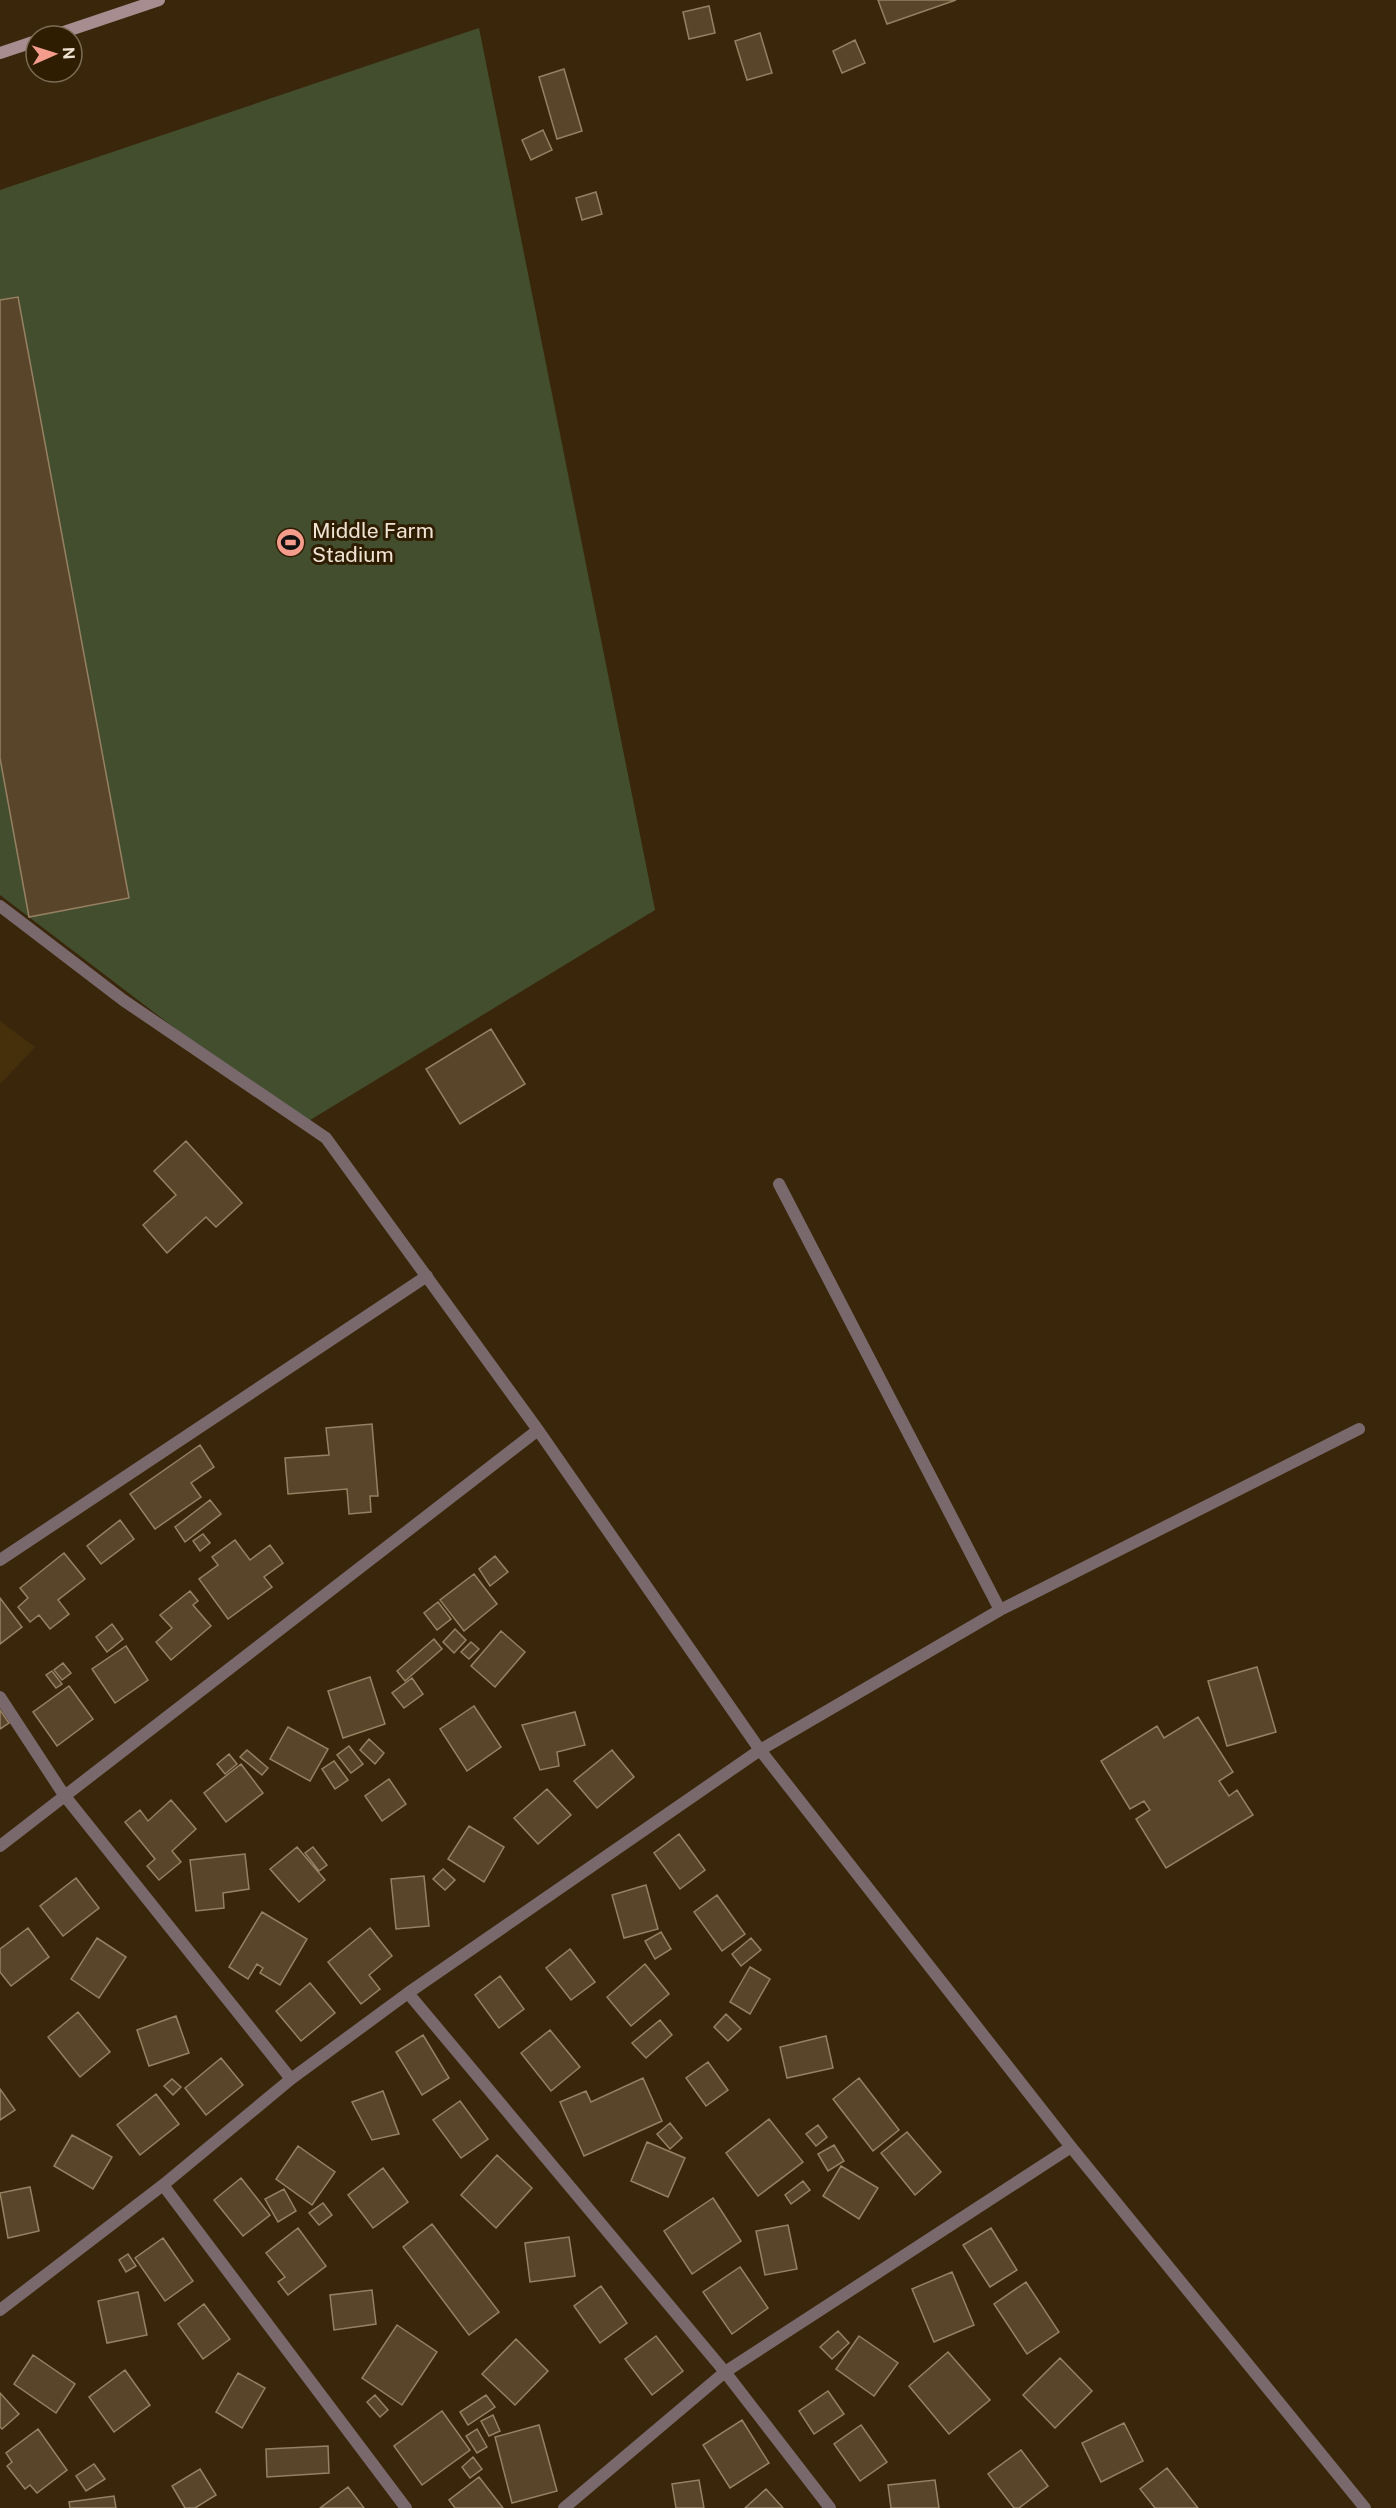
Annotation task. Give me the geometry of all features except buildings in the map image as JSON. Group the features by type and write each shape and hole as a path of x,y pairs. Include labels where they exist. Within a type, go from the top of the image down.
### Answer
{"street":[{"path":"84,25 159,0"},
{"path":"0,53 24,45"},
{"path":"0,906 123,1000 326,1138 538,1430 760,1750 1071,2147 1365,2508"},
{"path":"779,1184 1000,1610"},
{"path":"0,1560 427,1276"},
{"path":"0,2310 163,2185 291,2079 408,1993 760,1750 1000,1610 1359,1429"},
{"path":"0,1846 538,1430"},
{"path":"0,1697 64,1795 291,2079"},
{"path":"408,1993 725,2372 830,2508"},
{"path":"564,2508 725,2372 1071,2147"},
{"path":"163,2185 406,2508"}],"shaded area":[{"path":"0,1021 35,1047 0,1084"}],"green space":[{"name":"Middle Farm Stadium","path":"479,28 655,910 302,1125 0,895 0,190"}],"place":[{"name":"Middle Farm Stadium","path":"291,543"}]}
